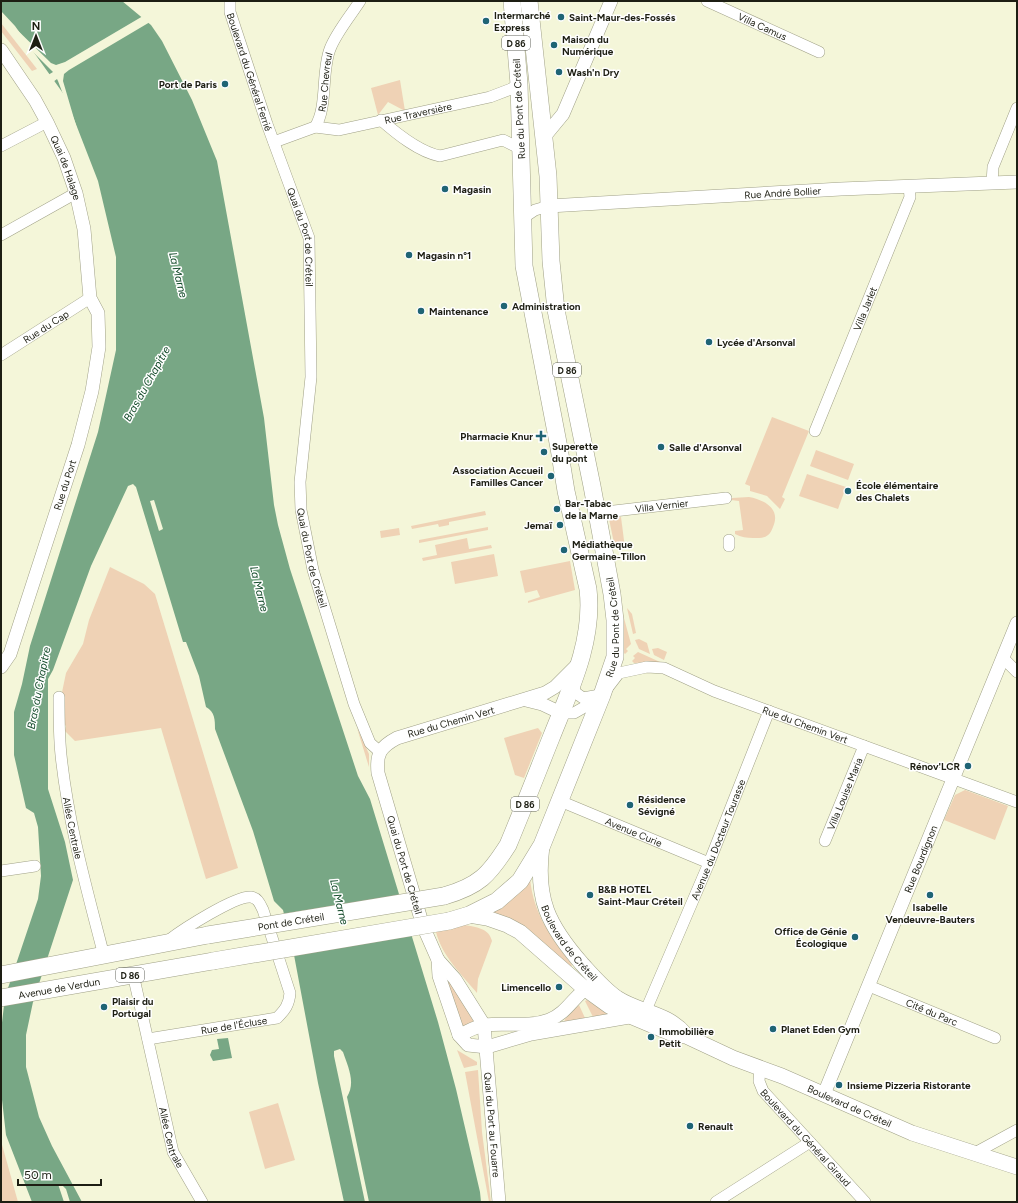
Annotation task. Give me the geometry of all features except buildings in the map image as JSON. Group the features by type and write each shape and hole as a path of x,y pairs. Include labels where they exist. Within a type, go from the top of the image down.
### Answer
{"main road":[{"name":"Rue du Pont de Créteil","path":"444,896 476,884 494,867 508,845 561,714 580,662 586,636 590,604 581,556 566,492 524,266 519,84 512,1"},
{"name":"Rue du Pont de Créteil","path":"213,961 449,921 469,915 496,901 520,881 542,845 602,695 615,657 616,641 612,594 556,310 544,137 529,1"},
{"name":"Boulevard de Créteil","path":"542,845 539,881 547,912 564,943 617,998 640,1014 673,1034 686,1036 733,1058 824,1094 912,1133 1017,1167"},
{"name":"Pont de Créteil","path":"164,944 208,935 444,896"},
{"name":"Boulevard de Créteil","path":"469,915 487,918 507,925 520,932 584,988 609,1006 640,1014"},
{"name":"D 86","path":"6,974 164,944"},
{"name":"Avenue de Verdun","path":"2,998 213,961"}],"street":[{"name":"Boulevard du Général Ferrié","path":"230,1 230,12 274,142"},
{"name":"Rue Chevreul","path":"315,127 320,114 325,72 330,48 360,1"},
{"path":"544,137 563,114 611,1"},
{"name":"Villa Camus","path":"707,1 819,52"},
{"name":"Quai de Halage","path":"1,50 31,94 47,122 64,158 76,193 84,229 90,298"},
{"name":"Rue Traversière","path":"315,127 339,130 490,97 511,89 519,84"},
{"path":"992,183 993,167 1017,108"},
{"path":"381,120 393,130 430,154 440,156 503,140 521,149"},
{"path":"1,146 47,122"},
{"path":"274,142 315,127"},
{"name":"Quai du Port de Créteil","path":"274,142 309,238 311,377 300,482 301,510 313,570 354,704 370,743 380,752 377,761 382,790 423,926 438,960 455,979 484,1025"},
{"name":"Rue André Bollier","path":"549,206 909,186 1017,182"},
{"name":"Villa Jarlet","path":"815,431 910,197 909,186"},
{"path":"1,235 76,193"},
{"path":"523,218 535,210 549,206"},
{"name":"Rue du Cap","path":"1,355 90,298"},
{"name":"Rue du Port","path":"1,667 10,654 63,494 92,391 99,347 98,313 90,298"},
{"name":"Villa Vernier","path":"597,514 726,498"},
{"name":"Rue Bourdignon","path":"824,1094 1017,623"},
{"path":"1003,658 1017,672"},
{"name":"Rue du Chemin Vert","path":"380,752 385,744 418,730 526,700 545,693 555,687 580,662"},
{"name":"Rue du Chemin Vert","path":"561,714 574,712 602,695 619,673 647,667 664,668 714,691 1017,802"},
{"path":"572,684 576,693 583,698 602,695"},
{"name":"Allée Centrale","path":"59,697 61,756 69,806 80,862 104,956"},
{"path":"526,700 542,704 561,714"},
{"name":"Avenue du Docteur Tourasse","path":"640,1014 708,863 769,711"},
{"name":"Villa Louise Maria","path":"825,841 864,746"},
{"name":"Avenue Curie","path":"560,801 708,863"},
{"path":"1,871 35,866"},
{"name":"Rue de l'Écluse","path":"148,1039 277,1018 287,1008 290,993 265,916 258,900 250,897 236,900 185,928 164,944"},
{"name":"Quai du Port de Créteil","path":"438,960 439,976 459,1035"},
{"name":"Allée Centrale","path":"134,974 173,1152 202,1202"},
{"path":"599,981 584,988 560,1016 547,1021 529,1024 484,1025 459,1035 468,1045 487,1047 531,1034 640,1014"},
{"name":"Cité du Parc","path":"869,986 995,1038"},
{"name":"Quai du Port au Fouarre","path":"484,1025 499,1202"},
{"name":"Boulevard du Général Giraud","path":"760,1068 758,1081 764,1091 865,1202"},
{"path":"973,1154 1017,1130"},
{"path":"716,1202 810,1142"}],"shaded area":[{"path":"1,23 37,69 32,71 1,31"},
{"path":"400,80 405,111 388,102 378,115 371,88"},
{"path":"772,417 809,431 782,497 785,499 780,509 767,496 750,491 750,486 745,484"},
{"path":"816,450 854,464 848,480 810,466"},
{"path":"807,474 846,487 838,509 799,496"},
{"path":"749,497 761,500 773,510 775,521 770,533 766,537 748,538 735,534 735,531 743,530 739,501 731,500 732,498"},
{"path":"485,511 486,515 449,522 449,525 439,527 438,524 412,529 411,526"},
{"path":"621,517 625,548 615,548 609,519"},
{"path":"488,527 488,530 419,543 419,540"},
{"path":"399,528 400,535 381,538 380,531"},
{"path":"467,538 469,549 491,545 492,548 423,561 422,558 437,555 435,545"},
{"path":"494,554 498,576 455,584 451,562"},
{"path":"570,561 575,590 528,603 528,601 540,597 537,590 525,593 520,571"},
{"path":"110,567 144,584 155,594 238,868 206,879 161,728 75,741 65,731 66,726 64,724 60,702 66,673 83,644 89,620"},
{"path":"621,607 631,644 626,649 628,651 625,654 621,650"},
{"path":"627,608 632,614 636,633 633,634"},
{"path":"639,639 647,643 650,654 639,649 635,640"},
{"path":"658,648 667,652 664,660 654,655 652,649"},
{"path":"638,652 660,662 634,663 632,661 635,658 633,656"},
{"path":"357,728 369,754 369,767"},
{"path":"538,728 542,733 524,778 515,775 504,738"},
{"path":"965,790 1008,806 995,840 944,820 955,795"},
{"path":"530,879 535,904 557,945 572,965 570,968 491,911"},
{"path":"464,925 485,931 488,933 492,941 478,979 477,993 448,957 436,932"},
{"path":"444,974 453,985 474,1022 462,1030"},
{"path":"587,1000 609,1014 593,1017 585,1001"},
{"path":"579,1005 585,1018 564,1022 565,1019"},
{"path":"457,1050 477,1062 477,1065 464,1068"},
{"path":"478,1070 482,1132 491,1202 489,1202 465,1072"},
{"path":"482,1073 494,1202 488,1159"},
{"path":"278,1103 295,1160 265,1169 249,1112"},
{"path":"1,1141 18,1202 1,1202"}],"water":[{"path":"1,1 122,1 151,25 162,41 192,100 217,161 264,418 274,505 278,525 290,569 358,776 370,799 438,1022 456,1089 481,1202 369,1202 347,1097 351,1086 350,1074 343,1052 340,1049 334,1051 334,1056 365,1202 344,1202 318,1083 294,955 283,910 274,901 253,831 215,729 214,716 206,707 199,676 186,642 183,642 136,487 133,484 128,486 91,566 53,670 48,679 48,789 65,842 73,880 33,1002 26,1035 26,1067 39,1117 52,1146 82,1202 70,1202 66,1189 61,1184 58,1184 64,1202 32,1202 6,1135 1,1091 1,1031 5,997 38,899 41,876 38,827 34,813 26,808 14,755 14,712 30,646 98,432 116,350 116,257 98,181 65,96 15,26 1,11"},
{"path":"228,1038 232,1058 213,1061 210,1055 212,1050 219,1049 217,1039"}],"pier":[{"path":"1,14 51,63 56,65 65,62 143,16 150,22 64,74 63,81 80,139 57,79 53,82 48,75 53,72 29,48"},
{"path":"154,500 163,529 159,531 150,501"},
{"path":"402,895 413,934 292,954 282,914"}],"place":[{"name":"Saint-Maur-des-Fossés","path":"561,17"},
{"name":"Intermarché Express","path":"486,21"},
{"name":"Maison du Numérique","path":"554,45"},
{"name":"Wash'n Dry","path":"559,72"},
{"name":"Port de Paris","path":"225,84"},
{"name":"Magasin","path":"445,189"},
{"name":"Magasin n°1","path":"409,255"},
{"name":"Administration","path":"504,306"},
{"name":"Maintenance","path":"421,311"},
{"name":"Lycée d'Arsonval","path":"709,342"},
{"name":"Pharmacie Knur","path":"541,436"},
{"name":"Salle d'Arsonval","path":"661,447"},
{"name":"Superette du pont","path":"544,452"},
{"name":"Association Accueil Familles Cancer","path":"551,476"},
{"name":"École élémentaire des Chalets","path":"848,491"},
{"name":"Bar-Tabac de la Marne","path":"557,509"},
{"name":"Jemaï","path":"560,525"},
{"name":"Médiathèque Germaine-Tillon","path":"564,550"},
{"name":"Rénov'LCR","path":"968,766"},
{"name":"Résidence Sévigné","path":"630,805"},
{"name":"B&B HOTEL Saint-Maur Créteil","path":"590,895"},
{"name":"Isabelle Vendeuvre-Bauters","path":"930,895"},
{"name":"Office de Génie Écologique","path":"855,937"},
{"name":"Limencello","path":"559,987"},
{"name":"Plaisir du Portugal","path":"104,1007"},
{"name":"Planet Eden Gym","path":"773,1029"},
{"name":"Immobilière Petit","path":"651,1037"},
{"name":"Insieme Pizzeria Ristorante","path":"839,1085"},
{"name":"Renault","path":"690,1126"}],"water label":[{"name":"La Marne","path":"178,275"},
{"name":"Bras du Chapitre","path":"147,384"},
{"name":"La Marne","path":"259,589"},
{"name":"Bras du Chapitre","path":"39,688"},
{"name":"La Marne","path":"339,902"}]}
